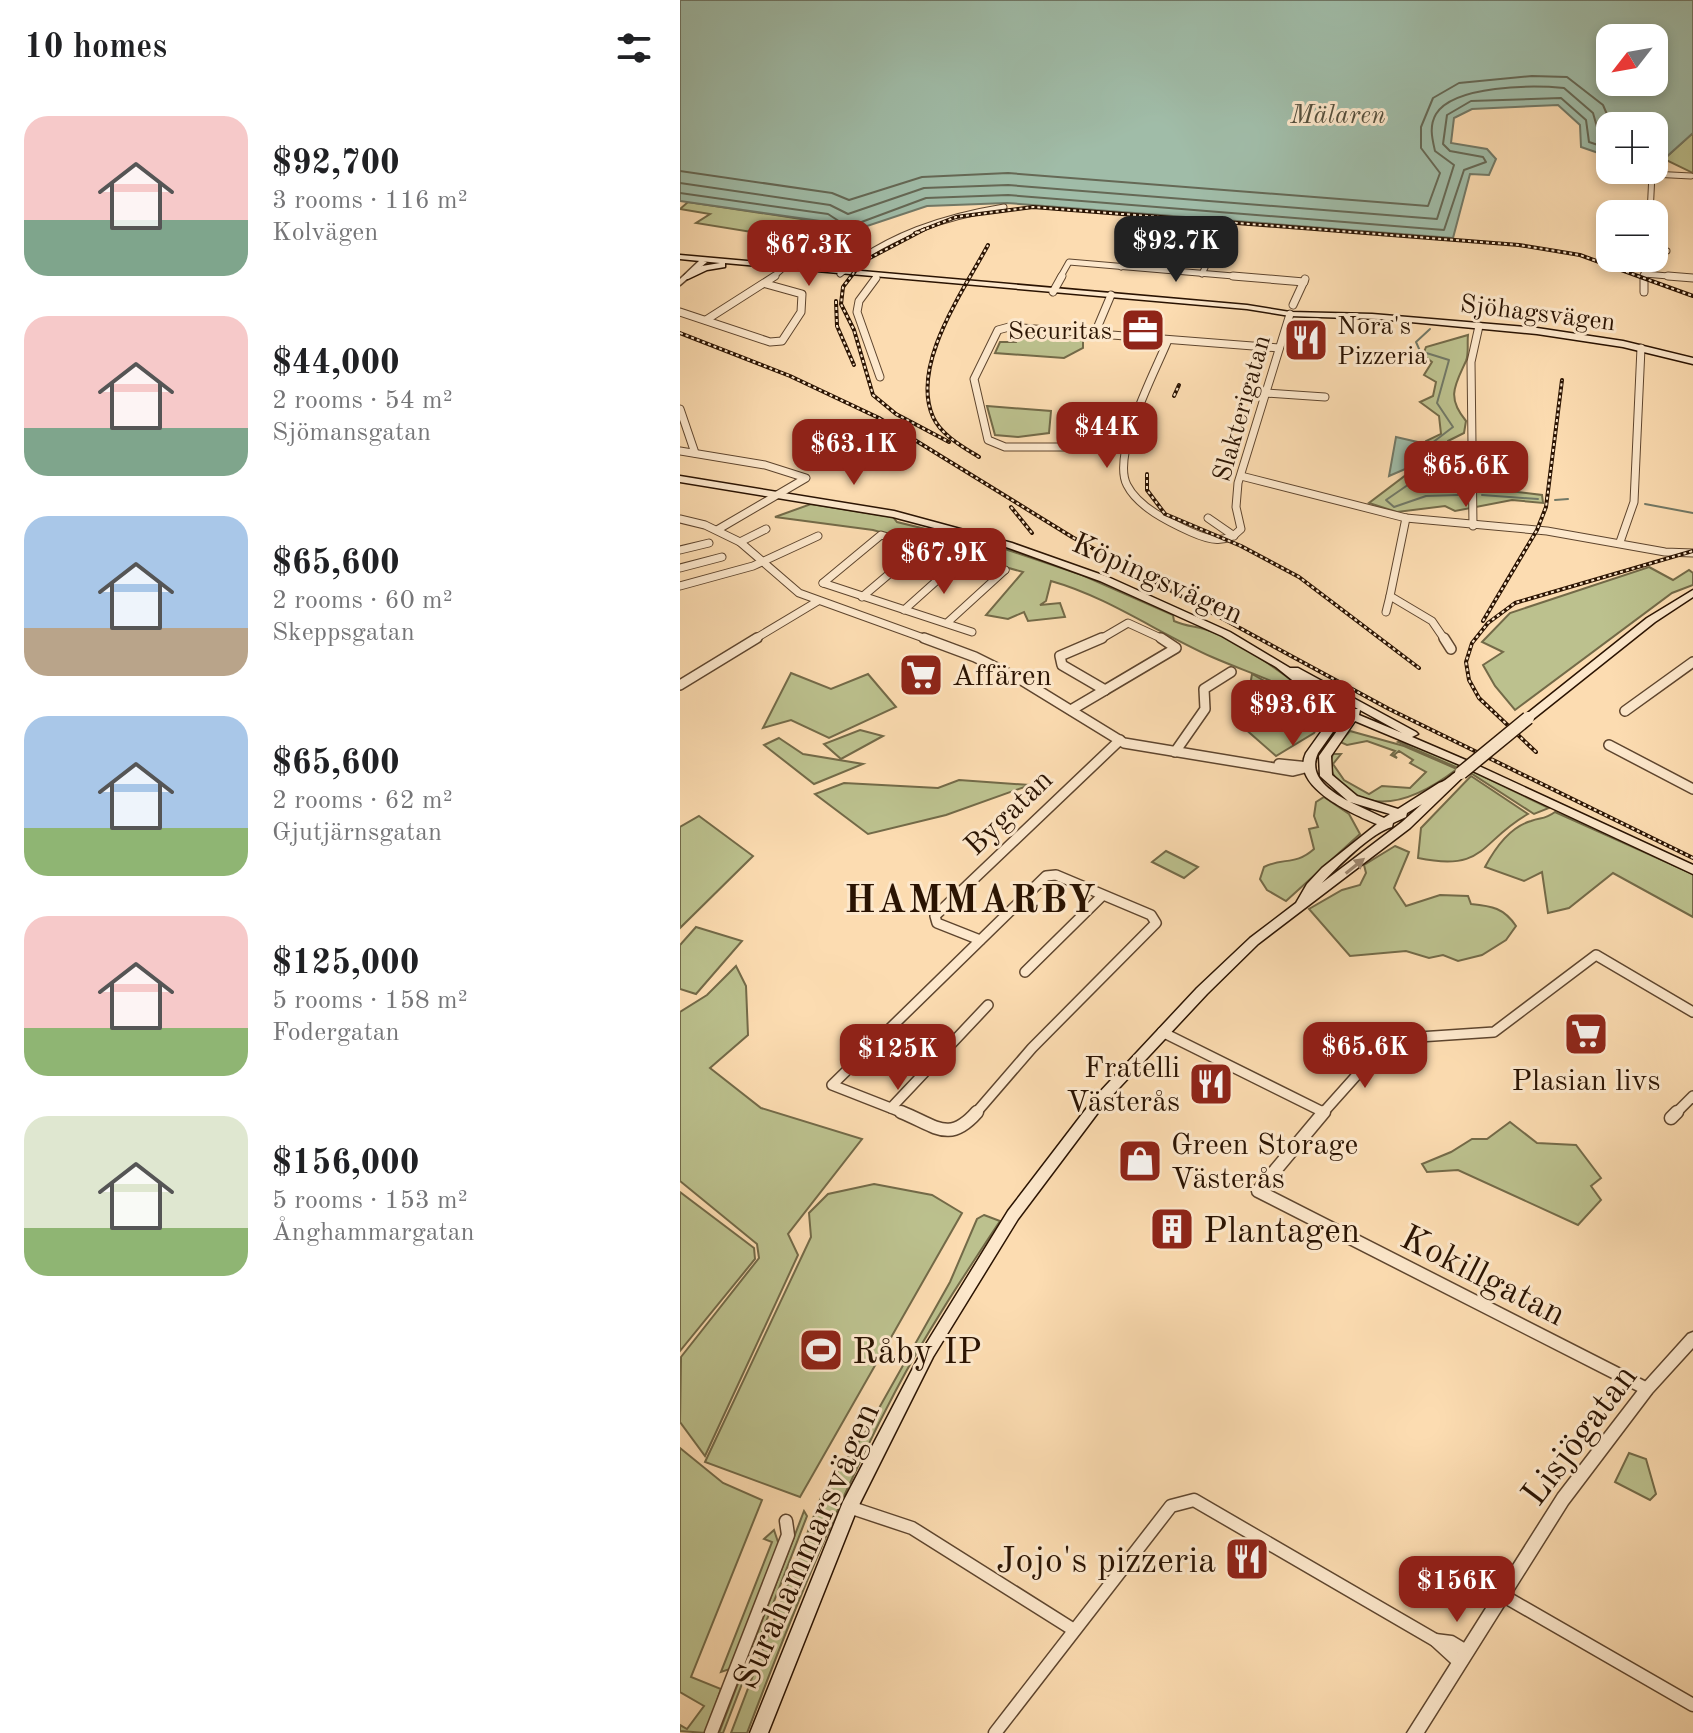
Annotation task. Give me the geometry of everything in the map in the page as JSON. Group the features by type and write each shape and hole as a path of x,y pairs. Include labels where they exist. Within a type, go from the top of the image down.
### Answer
{"main road":[{"name":"Sjöhagsvägen","path":"680,260 783,268"},
{"path":"680,260 691,266 684,280"},
{"name":"Sjöhagsvägen","path":"705,261 1479,326 1641,348 1693,361"},
{"path":"684,280 705,268 731,265"},
{"name":"Köpingsvägen","path":"680,476 873,510 942,526 1064,563 1167,606 1280,665 1353,716 1461,770 1693,870"},
{"path":"1461,770 1679,601 1693,594"},
{"name":"Köpingsvägen","path":"1280,665 1341,711 1461,770"},
{"path":"1321,698 1332,709 1333,721"},
{"path":"1341,711 1333,721 1326,743 1323,767 1328,780 1343,793 1372,805 1399,811 1406,825"},
{"path":"1353,716 1310,758 1309,767 1318,785 1367,822 1371,834"},
{"path":"1309,767 1323,767"},
{"name":"Surahammarsvägen","path":"1301,902 1310,888 1384,822 1461,770"},
{"name":"Surahammarsvägen","path":"759,1733 849,1507 928,1353 1004,1228 1101,1099 1162,1032 1244,951 1301,902 1320,893 1406,825 1461,770"},
{"path":"1372,805 1413,802"},
{"path":"1343,803 1384,822 1406,825"}],"street":[{"path":"1652,200 1649,188 1652,174 1691,176"},
{"path":"842,273 852,264 929,223 1004,207"},
{"path":"1121,267 1136,238"},
{"path":"1054,291 1069,262 1202,274 1216,244"},
{"path":"770,251 800,259 852,264"},
{"path":"684,280 705,261"},
{"path":"706,320 766,284 783,268"},
{"name":"Slakterigatan","path":"1202,274 1305,280 1291,310 1236,495 1241,529 1236,535 1208,518"},
{"path":"1644,292 1644,274 1693,278"},
{"path":"877,276 859,301 857,312 880,377"},
{"path":"680,312 770,342 782,341 801,312 802,294 766,284"},
{"path":"1095,333 1106,294"},
{"path":"1473,526 1471,362 1479,326"},
{"path":"1125,447 1001,446 988,440 974,379 999,329 1095,333 1279,348"},
{"path":"1168,340 1125,447 1122,465 1126,485 1141,503 1208,539 1236,535"},
{"path":"1620,542 1634,502 1641,348"},
{"path":"1265,393 1325,397"},
{"path":"680,409 689,427 695,453"},
{"path":"680,451 765,465 806,478 782,493 777,501 720,531"},
{"path":"1241,476 1406,518 1547,531 1665,552 1693,553"},
{"name":"Slakterigatan","path":"1219,527 1238,514"},
{"path":"1386,612 1406,518"},
{"path":"680,519 720,531 740,542 799,593 958,650 1010,674 1120,740 1298,771 1309,767"},
{"path":"740,542 766,529"},
{"path":"862,597 921,547 881,535 823,583 862,597 948,622 972,632"},
{"path":"680,586 764,563 818,536"},
{"path":"680,550 709,543"},
{"path":"680,568 722,557"},
{"path":"904,610 962,558 1005,570 948,622"},
{"path":"1390,596 1432,621 1451,649"},
{"path":"680,685 818,601"},
{"path":"1071,710 1105,690 1176,648 1175,643 1137,624 1126,623 1089,646 1063,654 1059,662 1105,690"},
{"path":"1625,711 1693,662"},
{"path":"1175,752 1205,709 1204,689 1231,672"},
{"name":"Bygatan","path":"980,940 937,923 935,916 1120,740"},
{"path":"1609,745 1693,789"},
{"path":"1051,875 1102,896 1151,915 1155,924 1053,1026 962,1129 956,1132 834,1086 980,940 1051,875"},
{"path":"1025,972 1102,896"},
{"path":"1162,1032 1323,1112 1389,1039 1494,1032 1596,955 1693,1012"},
{"path":"891,1108 988,1005"},
{"path":"1671,1118 1693,1096"},
{"name":"Kokillgatan","path":"1323,1112 1258,1191 1647,1389"},
{"name":"Lisjögatan","path":"1415,1733 1563,1499 1647,1389 1691,1343"},
{"path":"995,1733 1171,1506 1194,1500 1435,1640 1444,1652 1462,1656"},
{"path":"849,1507 912,1528 1074,1630"},
{"path":"711,1733 788,1535 786,1521"},
{"path":"1502,1595 1693,1705"}],"green space":[{"path":"1693,133 1693,173 1668,161 1668,155"},
{"path":"688,202 808,220 782,237 696,223 710,214 680,209"},
{"path":"1018,333 1083,336 1083,348 1064,358 995,353 1000,342 1016,342"},
{"path":"1468,335 1467,358 1454,391 1456,405 1466,421 1464,433 1448,441 1447,453 1463,466 1459,476 1442,477 1441,483 1542,495 1543,503 1512,500 1455,511 1445,506 1397,512 1369,503 1419,465 1428,452 1426,441 1441,434 1439,416 1420,402 1433,396 1436,382 1424,375 1432,362 1423,355 1426,347"},
{"path":"987,406 1051,411 1049,433 1018,437 995,435"},
{"path":"811,504 893,517 897,522 942,533 965,546 1002,548 1082,575 1173,615 1174,621 1232,641 1321,704 1317,707 1278,684 1192,648 1113,606 1051,581 1046,601 1040,605 1060,603 1065,617 1028,621 1024,612 1008,619 986,615 1023,572 873,530 775,517"},
{"path":"1649,567 1673,580 1689,570 1693,573 1693,585 1672,593 1515,710 1483,665 1503,652 1482,642 1510,613"},
{"path":"791,673 831,689 868,674 896,707 829,738 791,720 763,728"},
{"path":"1252,674 1288,694 1322,720 1314,733 1276,756 1243,727"},
{"path":"860,730 883,736 841,759 824,744"},
{"path":"1350,731 1404,746 1457,769 1414,795 1399,800 1368,800 1336,779 1331,766 1333,754 1341,754 1333,764 1344,780 1369,794 1382,786 1410,788 1426,772 1410,763 1413,760 1399,751 1394,755 1397,758 1391,755 1395,751 1367,741 1347,745 1340,742"},
{"path":"779,738 803,754 863,764 814,784 764,745"},
{"path":"1400,741 1436,754 1549,808 1534,814 1472,774"},
{"path":"1471,776 1528,814 1470,858 1440,861 1418,858 1421,828"},
{"path":"959,780 1030,785 946,815 868,834 815,794 844,783 938,788"},
{"path":"1324,797 1349,814 1360,834 1286,901 1267,890 1260,879 1264,867 1301,858 1314,849 1309,829 1318,827 1314,816 1316,802"},
{"path":"1555,812 1693,874 1693,917 1613,873 1569,908 1548,913 1542,872 1524,881 1485,867 1516,828"},
{"path":"699,816 753,856 680,928 680,827"},
{"path":"1395,846 1409,852 1394,888 1406,906 1440,895 1468,896 1471,904 1497,909 1507,915 1516,926 1506,940 1482,955 1458,961 1443,955 1429,958 1406,951 1350,956 1309,909 1342,890 1360,885 1366,873 1364,865"},
{"path":"1166,851 1198,867 1184,878 1152,862"},
{"path":"696,927 742,941 696,994 680,989 680,945"},
{"path":"736,966 746,986 748,1035 710,1068 761,1108 862,1139 788,1234 798,1255 705,1456 680,1422 681,1357 759,1258 757,1244 680,1181 680,1012 707,995"},
{"path":"1510,1122 1537,1143 1576,1145 1601,1178 1591,1186 1601,1200 1578,1225 1458,1170 1427,1172 1422,1164 1472,1139 1487,1139"},
{"name":"Råby IP","path":"874,1184 932,1195 962,1213 800,1497 705,1462 811,1237 809,1213 828,1194"},
{"path":"680,1192 754,1248 755,1259 680,1351"},
{"path":"984,1215 1000,1221 919,1348 874,1433 816,1560 747,1733 731,1733 823,1492 865,1433 950,1282 977,1219"},
{"path":"680,1448 723,1483 762,1500 691,1677 721,1689 706,1733 680,1731 680,1725 687,1729 704,1706 680,1692"},
{"path":"1629,1453 1646,1459 1656,1494 1650,1500 1615,1482"},
{"path":"804,1511 807,1516 723,1733 719,1733"},
{"path":"774,1530 779,1545 730,1669 721,1672 772,1542 764,1539"}],"water":[{"name":"Mälaren","path":"680,0 1693,0 1693,133 1668,155 1668,112 1596,112 1596,152 1581,147 1580,125 1558,105 1472,109 1454,118 1451,143 1487,149 1496,159 1489,175 1470,174 1453,238 1007,203 927,206 858,229 861,233 845,235 827,222 680,201"},
{"path":"1396,437 1422,443 1410,467 1389,476"}],"waterway":[{"path":"1430,329 1416,342 1420,351 1449,360 1437,403 1453,427 1432,443 1441,462 1386,500 1394,507 1426,496 1458,495"},
{"path":"1482,495 1538,499"},
{"path":"1555,500 1568,499"},
{"path":"1645,504 1693,513"}],"railway":[{"path":"924,229 956,217 1033,207 1519,245 1580,255 1693,296"},
{"path":"915,233 924,229"},
{"path":"924,229 862,262 843,287 841,304 854,330 873,395 896,414 949,442"},
{"path":"979,457 941,429 933,417 928,397 929,375 943,328 988,245"},
{"path":"836,301 837,326 854,365"},
{"path":"680,333 790,376 879,418 1072,537 1389,709 1693,858"},
{"path":"1483,621 1537,530 1546,507 1562,380"},
{"path":"1174,396 1179,385"},
{"path":"1147,474 1147,490 1165,514 1241,546 1299,577 1419,668"},
{"path":"1011,507 1032,533"},
{"path":"1536,752 1479,698 1469,680 1466,662 1472,643 1488,623 1515,603 1693,551"}],"place":[{"name":"Securitas","path":"1143,330"},
{"name":"Nora's Pizzeria","path":"1306,340"},
{"name":"Affären","path":"921,675"},
{"name":"Plasian livs","path":"1586,1034"},
{"name":"Fratelli Västerås","path":"1211,1084"},
{"name":"Green Storage Västerås","path":"1140,1161"},
{"name":"Plantagen","path":"1172,1229"},
{"name":"Råby IP","path":"821,1350"},
{"name":"Jojo's pizzeria","path":"1247,1559"}],"district":[{"name":"HAMMARBY","path":"971,899"}]}
